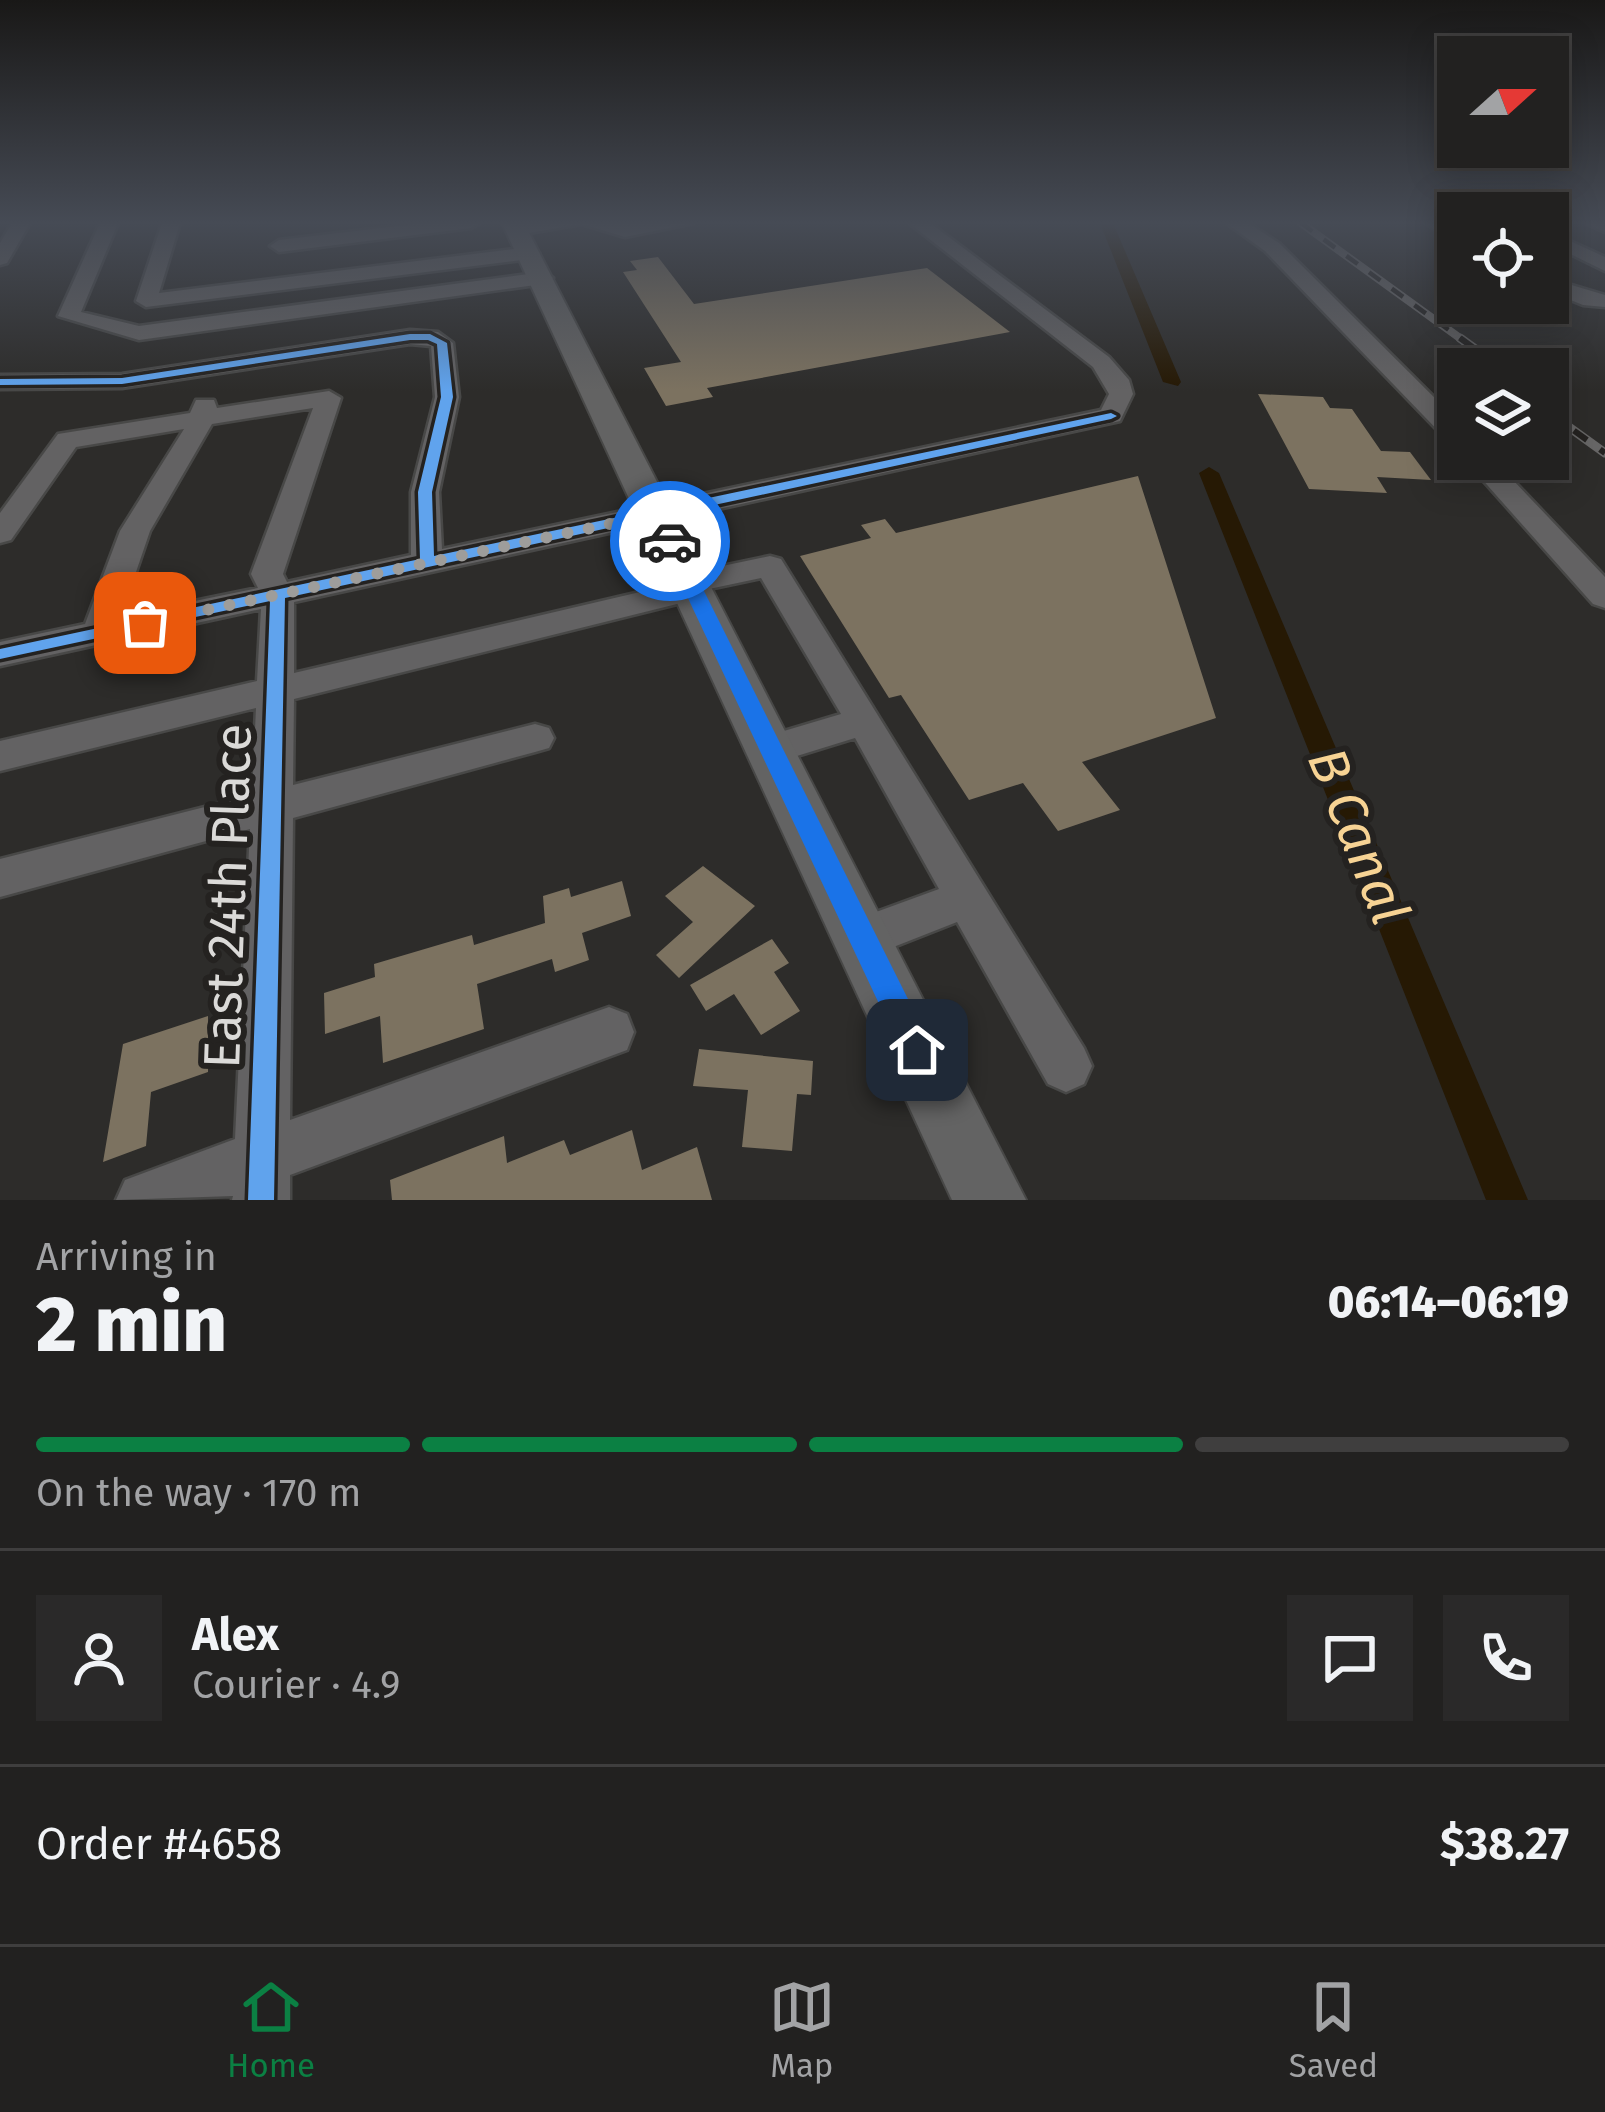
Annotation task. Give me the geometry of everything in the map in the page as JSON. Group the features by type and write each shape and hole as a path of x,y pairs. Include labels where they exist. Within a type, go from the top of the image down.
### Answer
{"main road":[{"path":"535,279 657,514 990,1200"}],"street":[{"path":"85,279 69,316 139,333 360,279"},
{"path":"153,279 146,301 315,279"},
{"path":"278,279 278,286"},
{"path":"0,653 1111,416 1121,394 1117,380 1101,362 992,279"},
{"path":"1303,279 1437,415"},
{"path":"1569,293 1590,302 1605,301"},
{"path":"0,382 95,383 430,337 442,343 448,377 444,424 425,492 427,562"},
{"path":"100,632 116,575 139,522 202,417 213,368"},
{"name":"East 24th Place","path":"202,417 329,398 267,574 278,594 262,1179"},
{"path":"0,534 67,440 202,417"},
{"path":"1497,480 1605,597"},
{"path":"0,756 770,566 1066,1066"},
{"path":"771,749 864,721"},
{"path":"0,878 535,738"},
{"path":"862,938 965,899"},
{"path":"145,1200 262,1179 609,1032"}],"building":[{"path":"628,279 675,279 694,304 856,279 941,279 1010,332 707,388 713,397 666,406 644,368 681,362"},
{"path":"1258,394 1323,397 1330,408 1352,409 1381,451 1410,452 1431,480 1377,477 1387,493 1309,489"},
{"path":"1138,476 1216,718 1082,762 1120,810 1058,831 1023,783 969,800 901,695 889,698 800,556 871,538 861,525 885,519 896,533"},
{"path":"703,866 755,906 679,978 656,955 693,922 665,896"},
{"path":"622,881 631,916 582,933 589,960 555,972 552,959 477,984 484,1029 383,1063 380,1016 325,1034 324,993 375,977 374,964 472,935 474,945 545,923 543,896 569,888 571,897"},
{"path":"772,939 789,963 774,972 800,1011 761,1035 734,994 706,1011 690,985"},
{"path":"208,1016 208,1072 151,1092 146,1146 103,1162 123,1044"},
{"path":"699,1049 813,1061 811,1095 797,1094 792,1151 742,1147 748,1090 693,1086"},
{"path":"632,1130 642,1170 697,1147 712,1200 392,1200 390,1180 504,1136 507,1163 564,1140 570,1155"}],"waterway":[{"name":"B Canal","path":"1129,279 1172,382"},
{"name":"B Canal","path":"1209,473 1507,1200"}],"railway":[{"path":"1378,279 1464,341"},
{"path":"1460,338 1474,348"},
{"path":"1569,427 1605,453"}],"cycle path":[{"path":"0,382 122,381 430,337 442,343 447,397 425,492 427,562"},
{"path":"0,654 1111,416"},
{"path":"261,1200 278,594"}],"way so far":[{"path":"145,623 657,514 670,541"}],"route":[{"path":"670,541 917,1050"}]}
